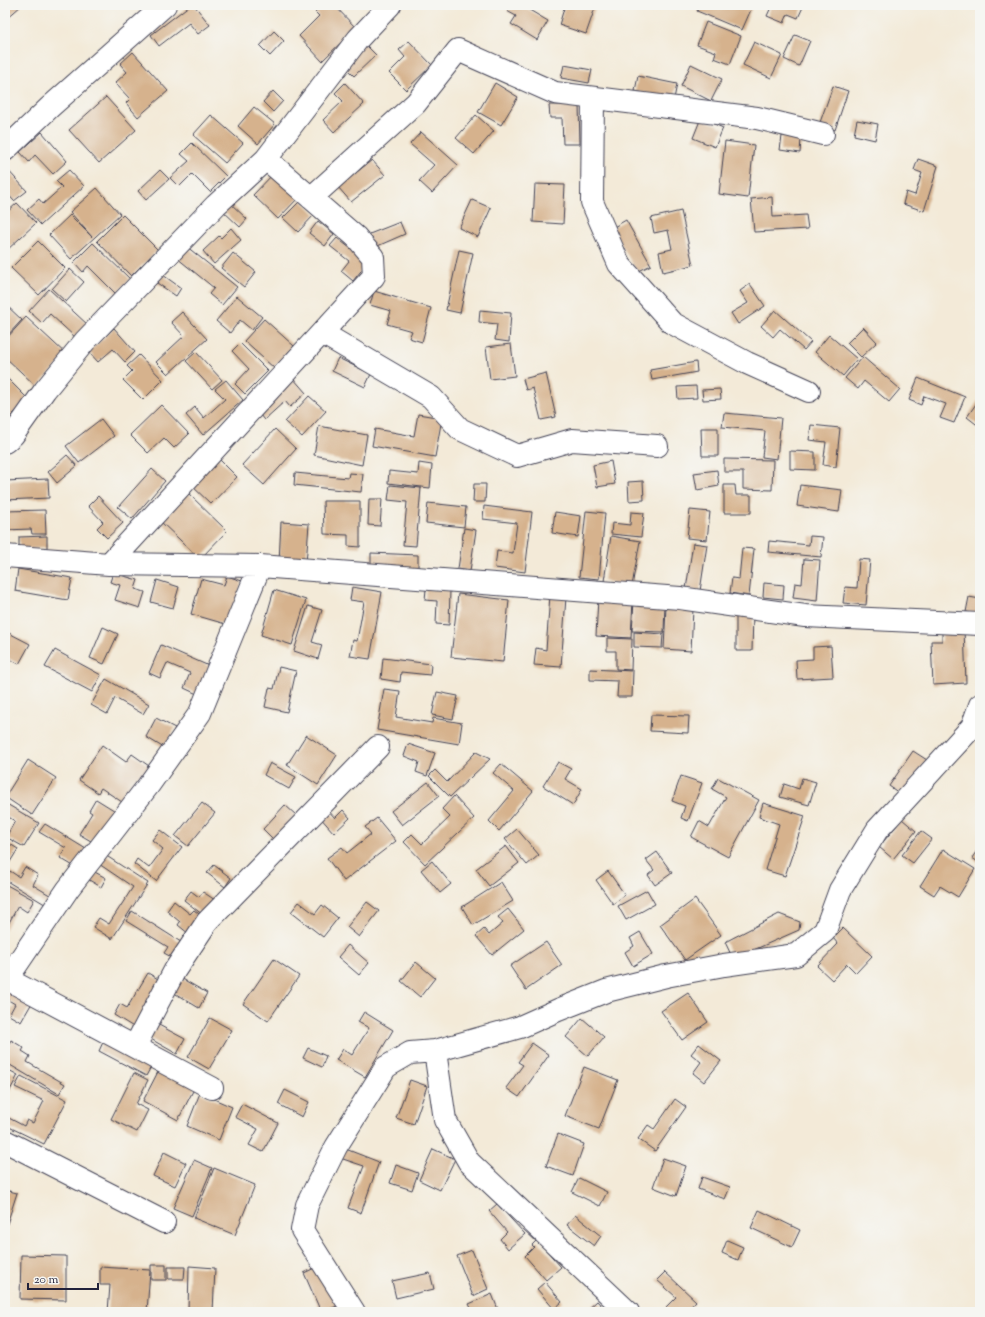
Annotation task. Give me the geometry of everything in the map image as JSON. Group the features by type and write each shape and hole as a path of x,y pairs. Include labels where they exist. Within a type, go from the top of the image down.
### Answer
{"street":[{"path":"5,150 165,5"},
{"path":"5,442 13,435 44,390 85,341 216,205 266,159 358,39 390,5"},
{"path":"312,198 416,103 458,50 555,93 758,118 822,134"},
{"path":"594,98 592,202 619,264 672,323 747,363 809,391"},
{"path":"109,564 374,276 373,257 356,237 266,159"},
{"path":"322,332 431,397 460,429 517,456 572,440 657,446"},
{"path":"5,556 109,564 260,566 680,598 805,616 980,624"},
{"path":"212,1088 6,978 68,889 148,786 200,713 260,566"},
{"path":"354,1312 302,1230 307,1205 336,1147 386,1067 410,1053 435,1051 520,1027 606,991 666,976 724,965 796,955 825,931 840,890 877,830 972,727 980,706"},
{"path":"135,1046 175,970 207,922 378,747"},
{"path":"435,1051 445,1120 469,1162 628,1312"},
{"path":"5,1141 164,1222"}],"building":[{"path":"5,5 22,5 5,20"},
{"path":"190,5 194,5 210,25 198,34 189,23 159,46 151,35"},
{"path":"322,5 334,5 356,28 322,61 299,36 319,16 315,12"},
{"path":"511,5 521,5 548,21 537,40 511,24 516,16 507,11"},
{"path":"565,5 596,5 586,34 559,25"},
{"path":"700,5 753,5 742,30 697,11"},
{"path":"772,5 798,5 803,7 798,18 788,14 784,23 767,16"},
{"path":"706,22 741,36 730,64 714,58 716,52 697,45"},
{"path":"274,31 284,41 270,56 260,46"},
{"path":"795,35 810,41 799,66 784,59"},
{"path":"409,41 432,65 406,90 389,73 405,57 399,50"},
{"path":"363,42 376,55 354,76 341,63"},
{"path":"754,42 782,55 771,78 743,65"},
{"path":"133,52 168,91 138,117 126,103 130,99 115,83 127,72 120,64"},
{"path":"691,64 722,79 711,101 681,86"},
{"path":"564,65 592,70 589,83 561,78"},
{"path":"638,76 677,84 674,99 635,91"},
{"path":"345,83 364,104 334,132 323,120 343,101 335,93"},
{"path":"495,83 518,97 501,125 478,112"},
{"path":"833,86 848,91 835,130 819,125"},
{"path":"273,91 283,101 273,112 263,102"},
{"path":"106,97 136,130 99,163 69,130"},
{"path":"549,105 579,105 580,144 563,144 562,118 550,118"},
{"path":"254,107 275,124 258,144 238,126"},
{"path":"211,115 243,143 225,163 193,135"},
{"path":"476,115 494,131 474,154 456,138"},
{"path":"701,118 723,128 715,147 693,138"},
{"path":"857,120 878,124 875,140 854,135"},
{"path":"42,132 67,161 53,174 35,155 29,162 20,152"},
{"path":"421,132 458,165 432,193 419,181 434,165 410,144"},
{"path":"782,136 801,138 800,153 780,150"},
{"path":"725,141 754,145 748,198 719,194"},
{"path":"192,143 226,176 210,192 192,174 179,187 170,178 189,161 181,154"},
{"path":"918,159 938,166 924,211 903,204 906,192 915,195 922,173 914,170"},
{"path":"372,160 385,175 351,202 338,187"},
{"path":"5,167 27,191 14,201 5,191"},
{"path":"69,170 84,186 41,225 27,210 39,199 43,204 62,187 56,181"},
{"path":"160,170 169,179 146,200 138,191"},
{"path":"275,172 300,196 278,219 253,195"},
{"path":"535,184 565,185 563,224 533,222"},
{"path":"97,188 120,214 71,259 49,235 70,215 92,237 70,212"},
{"path":"772,197 773,217 806,215 808,229 754,232 751,199"},
{"path":"301,200 315,214 298,232 283,218"},
{"path":"472,200 491,208 478,237 459,228"},
{"path":"229,202 247,219 240,227 222,210"},
{"path":"17,203 36,223 5,252 5,214"},
{"path":"681,211 693,265 663,272 659,252 672,249 668,230 654,233 651,218"},
{"path":"123,215 158,250 131,276 97,241"},
{"path":"626,220 651,265 637,272 612,228"},
{"path":"318,221 334,234 325,246 309,233"},
{"path":"400,222 405,234 373,248 367,235"},
{"path":"231,228 241,240 214,264 203,251 219,236 221,238"},
{"path":"337,238 368,262 353,281 341,271 349,261 330,246"},
{"path":"38,241 65,268 39,295 11,268"},
{"path":"93,243 130,279 116,294 88,266 83,272 74,262"},
{"path":"186,246 237,287 222,305 209,294 214,288 177,258"},
{"path":"459,250 473,253 460,313 446,310"},
{"path":"233,253 256,272 244,287 221,268"},
{"path":"70,269 84,282 66,302 52,289"},
{"path":"163,275 181,288 176,296 157,283"},
{"path":"750,284 765,306 738,324 731,313 748,303 740,291"},
{"path":"49,289 88,325 76,338 50,314 42,323 29,311"},
{"path":"374,291 431,308 422,342 409,338 412,331 387,324 391,311 370,305"},
{"path":"237,296 262,317 252,330 240,320 230,333 216,321"},
{"path":"5,304 22,320 5,338"},
{"path":"480,310 511,313 509,342 495,340 497,324 479,322"},
{"path":"775,310 811,342 804,350 780,329 773,337 761,326"},
{"path":"182,312 207,339 168,374 156,362 184,336 171,322"},
{"path":"26,317 67,355 37,387 5,357 5,340"},
{"path":"264,319 294,346 274,368 244,341"},
{"path":"863,327 877,342 861,357 847,343"},
{"path":"114,328 135,352 125,362 113,349 98,362 89,352"},
{"path":"829,335 857,359 843,376 815,352"},
{"path":"240,343 268,371 245,394 235,384 249,369 232,351"},
{"path":"511,344 515,376 490,379 486,347"},
{"path":"196,352 222,380 212,389 186,361"},
{"path":"139,355 163,380 143,400 123,380 132,371 127,366"},
{"path":"863,357 900,389 889,402 864,381 858,389 845,378"},
{"path":"338,358 371,374 365,387 332,371"},
{"path":"696,362 697,372 652,380 650,370"},
{"path":"546,373 556,417 541,420 533,388 526,390 523,379"},
{"path":"5,376 28,399 5,422"},
{"path":"293,378 306,393 290,407 285,401 264,420 256,410"},
{"path":"918,378 965,397 954,423 940,418 946,404 924,396 921,405 909,400"},
{"path":"226,380 243,400 203,435 186,415 195,407 204,418 225,399 215,389"},
{"path":"696,386 697,398 678,399 677,387"},
{"path":"720,389 721,399 703,400 702,390"},
{"path":"309,396 326,411 302,437 285,422"},
{"path":"978,401 980,403 980,427 967,417"},
{"path":"161,405 189,434 174,448 164,438 148,453 130,435"},
{"path":"724,413 781,418 777,459 762,457 765,431 722,427"},
{"path":"418,414 442,418 435,457 372,446 375,429 414,436"},
{"path":"101,419 114,436 79,463 66,446"},
{"path":"811,425 840,428 836,467 823,465 826,442 809,440"},
{"path":"319,426 367,435 362,465 314,455"},
{"path":"701,428 718,428 718,456 702,456"},
{"path":"275,429 296,449 264,485 242,465"},
{"path":"790,451 815,452 815,470 790,469"},
{"path":"67,455 77,466 57,483 48,472"},
{"path":"216,456 237,477 211,504 190,484"},
{"path":"724,459 773,460 772,490 743,489 743,472 724,472"},
{"path":"611,461 615,484 597,487 593,465"},
{"path":"419,463 432,465 430,488 388,483 389,471 418,474"},
{"path":"152,469 165,481 132,519 118,507"},
{"path":"717,470 719,486 697,490 694,473"},
{"path":"295,473 348,478 349,473 363,474 361,492 294,485"},
{"path":"48,479 49,498 5,500 5,481"},
{"path":"643,481 644,500 629,501 628,482"},
{"path":"474,484 486,484 485,502 473,502"},
{"path":"390,485 421,488 416,546 403,545 407,502 388,500"},
{"path":"724,485 735,485 736,495 751,495 751,513 724,513"},
{"path":"800,485 842,490 839,512 797,506"},
{"path":"187,492 227,531 200,559 160,521"},
{"path":"98,496 123,523 107,538 97,528 103,522 88,506"},
{"path":"369,499 382,499 380,526 368,525"},
{"path":"323,501 360,501 360,547 348,546 348,535 324,534"},
{"path":"428,503 466,507 464,527 426,523"},
{"path":"484,506 532,512 525,572 495,568 497,551 513,553 517,523 483,519"},
{"path":"45,510 46,534 32,534 31,529 5,530 5,511"},
{"path":"690,510 710,512 707,540 687,538"},
{"path":"586,511 605,513 599,579 579,577"},
{"path":"555,512 581,516 578,537 552,533"},
{"path":"631,512 644,513 641,537 611,534 612,523 630,525"},
{"path":"281,522 309,524 306,564 279,562"},
{"path":"464,528 476,530 470,571 458,569"},
{"path":"47,536 47,548 19,549 19,537"},
{"path":"611,536 640,541 632,586 604,581"},
{"path":"810,536 823,537 821,557 768,552 769,541 809,545"},
{"path":"693,543 707,545 700,591 686,589"},
{"path":"742,548 754,549 749,596 730,593 732,578 739,579"},
{"path":"371,553 418,555 418,570 371,569"},
{"path":"804,559 820,560 817,601 793,598 795,583 802,584"},
{"path":"859,559 870,560 866,605 843,603 845,587 857,588"},
{"path":"18,569 72,578 68,600 15,591"},
{"path":"113,573 138,580 135,589 145,592 140,608 115,600 120,585 110,582"},
{"path":"227,576 242,581 229,625 191,614 201,579 224,585"},
{"path":"157,580 179,587 173,608 151,602"},
{"path":"764,583 784,585 783,599 763,597"},
{"path":"352,587 382,592 370,659 350,656 353,640 357,641 364,602 350,600"},
{"path":"426,589 450,590 449,625 436,624 437,601 425,600"},
{"path":"274,590 306,600 292,645 261,635"},
{"path":"458,594 509,600 503,662 451,657"},
{"path":"550,595 566,597 561,667 534,665 536,648 546,650"},
{"path":"969,597 980,599 980,614 966,612"},
{"path":"598,598 633,600 631,638 596,636"},
{"path":"634,601 665,603 664,632 632,631"},
{"path":"308,606 322,610 312,642 322,645 318,659 294,651"},
{"path":"666,607 693,609 691,651 664,649"},
{"path":"736,614 753,614 752,651 736,651"},
{"path":"103,627 118,634 104,664 90,658"},
{"path":"964,629 966,683 933,685 931,641 942,641 942,630"},
{"path":"5,631 30,644 19,664 6,657 9,650 5,648"},
{"path":"634,632 663,634 662,648 634,647"},
{"path":"607,638 632,639 631,670 616,669 616,651 607,651"},
{"path":"161,645 209,666 197,694 184,688 190,673 167,663 160,678 149,673"},
{"path":"831,646 833,677 797,679 796,660 813,659 813,647"},
{"path":"55,650 101,675 92,692 45,667"},
{"path":"383,658 431,664 430,675 401,672 400,682 381,679"},
{"path":"279,667 296,671 287,712 265,707 269,688 274,689"},
{"path":"590,669 633,671 632,697 617,697 618,681 590,680"},
{"path":"106,679 149,704 143,714 115,698 107,714 91,705"},
{"path":"384,689 400,691 396,717 432,723 433,718 462,723 459,744 377,730"},
{"path":"437,692 458,696 453,719 432,715"},
{"path":"651,715 689,716 688,733 650,731"},
{"path":"156,718 175,728 164,748 146,737"},
{"path":"306,735 337,755 318,785 287,765"},
{"path":"408,744 435,753 427,776 416,772 419,762 404,756"},
{"path":"102,745 126,762 132,754 149,766 125,804 101,788 98,793 79,780"},
{"path":"913,751 927,760 902,795 889,786"},
{"path":"476,752 490,759 450,797 429,776 435,770 447,782"},
{"path":"28,760 56,778 32,815 5,797"},
{"path":"558,762 571,769 565,779 582,789 573,805 543,786"},
{"path":"270,763 296,777 289,789 264,775"},
{"path":"501,764 533,791 499,831 489,821 514,791 493,773"},
{"path":"681,776 702,783 688,821 681,818 685,806 672,801"},
{"path":"718,778 759,800 728,857 691,837 699,821 709,827 726,797 712,789"},
{"path":"802,778 816,782 809,805 780,797 784,784 799,789"},
{"path":"428,782 439,796 402,825 391,811"},
{"path":"454,796 474,818 425,864 404,842 412,834 422,844 450,817 442,809"},
{"path":"96,799 117,812 96,844 79,834 92,813 89,811"},
{"path":"5,803 39,823 24,847 6,837 15,821 5,815"},
{"path":"202,803 215,813 188,846 175,836"},
{"path":"763,803 805,816 785,876 765,870 779,824 759,817"},
{"path":"285,805 296,815 274,840 263,829"},
{"path":"327,809 335,818 343,810 350,818 334,833 319,816"},
{"path":"377,818 396,841 344,881 327,858 342,847 347,853 371,834 365,827"},
{"path":"902,819 916,831 893,859 879,847"},
{"path":"45,824 86,849 75,867 60,858 66,848 39,832"},
{"path":"517,829 539,855 527,865 505,839"},
{"path":"160,830 182,847 156,881 134,864 137,859 149,868 163,849 152,840"},
{"path":"921,831 932,839 913,863 902,855"},
{"path":"5,841 18,849 5,870"},
{"path":"506,846 519,863 489,886 476,869"},
{"path":"980,846 980,863 972,858"},
{"path":"943,849 975,869 958,897 940,886 934,895 920,886"},
{"path":"657,852 672,873 655,885 648,875 654,870 646,860"},
{"path":"105,855 148,883 112,939 93,927 99,918 109,924 133,887 99,864"},
{"path":"432,861 451,884 440,893 421,870"},
{"path":"214,865 231,878 225,887 207,873"},
{"path":"25,867 38,875 33,885 53,897 48,906 5,880 10,871 19,877"},
{"path":"89,869 106,878 101,887 84,877"},
{"path":"608,871 625,895 613,904 596,880"},
{"path":"501,882 513,901 473,925 462,907"},
{"path":"5,884 34,900 27,912 18,906 5,930"},
{"path":"647,890 655,904 626,920 618,906"},
{"path":"191,891 199,897 203,892 215,900 203,915 184,900"},
{"path":"695,899 721,935 685,960 660,925"},
{"path":"174,901 190,914 194,910 203,917 189,934 178,925 180,922 167,911"},
{"path":"299,902 315,914 322,905 338,918 323,937 291,912"},
{"path":"367,902 379,911 359,937 347,927"},
{"path":"508,909 524,929 492,955 476,936 484,929 489,935 503,923 498,917"},
{"path":"132,911 184,944 175,959 164,953 168,947 126,921"},
{"path":"779,914 800,922 799,930 733,959 725,942"},
{"path":"843,928 872,956 856,973 847,964 832,980 817,966 838,944 833,938"},
{"path":"640,932 653,954 633,966 625,952 634,946 630,938"},
{"path":"546,942 562,965 526,990 510,966"},
{"path":"348,945 369,963 359,975 338,957"},
{"path":"274,959 299,976 268,1021 243,1004"},
{"path":"416,962 435,978 420,997 401,981"},
{"path":"148,973 163,982 135,1028 114,1015 120,1004 127,1008"},
{"path":"179,977 207,993 199,1008 171,991"},
{"path":"5,985 33,1001 21,1022 9,1015 15,1004 5,998"},
{"path":"688,993 708,1022 682,1040 661,1011"},
{"path":"364,1012 393,1030 365,1077 336,1060 343,1049 352,1055 369,1028 358,1022"},
{"path":"210,1018 232,1030 209,1069 188,1057"},
{"path":"582,1018 604,1037 588,1056 566,1037"},
{"path":"157,1024 185,1039 177,1054 149,1038"},
{"path":"11,1040 24,1048 22,1051 30,1056 27,1062 65,1084 59,1094 5,1062 5,1050"},
{"path":"104,1040 152,1065 146,1076 99,1051"},
{"path":"532,1043 549,1055 519,1097 506,1088 523,1065 518,1062"},
{"path":"699,1044 721,1061 704,1082 693,1073 701,1062 691,1054"},
{"path":"308,1048 326,1056 322,1067 303,1058"},
{"path":"584,1067 618,1080 599,1129 565,1116"},
{"path":"5,1068 18,1075 5,1100"},
{"path":"160,1068 195,1087 178,1120 143,1101"},
{"path":"134,1073 148,1080 136,1104 148,1110 137,1132 111,1119"},
{"path":"21,1076 67,1100 44,1144 5,1125 7,1117 24,1126 27,1120 33,1123 44,1101 15,1087"},
{"path":"410,1080 427,1086 414,1124 396,1118"},
{"path":"285,1090 309,1102 302,1117 278,1104"},
{"path":"200,1093 232,1107 219,1140 187,1126"},
{"path":"675,1099 686,1107 655,1151 638,1139 648,1125 654,1129"},
{"path":"242,1104 278,1123 263,1152 249,1145 258,1129 235,1117"},
{"path":"558,1134 584,1144 573,1176 546,1166"},
{"path":"343,1148 379,1162 361,1213 348,1208 364,1166 340,1158"},
{"path":"433,1149 455,1159 440,1190 419,1180"},
{"path":"164,1152 186,1163 175,1186 153,1176"},
{"path":"663,1158 686,1166 676,1196 653,1187"},
{"path":"194,1160 212,1168 192,1216 173,1208"},
{"path":"396,1165 418,1173 412,1190 390,1183"},
{"path":"214,1168 255,1185 235,1235 194,1218"},
{"path":"702,1177 730,1187 725,1199 698,1189"},
{"path":"579,1178 607,1192 600,1206 572,1192"},
{"path":"5,1190 17,1193 5,1230"},
{"path":"497,1204 525,1234 508,1249 500,1239 507,1232 489,1211"},
{"path":"759,1210 800,1230 792,1247 751,1228"},
{"path":"575,1215 601,1236 594,1246 567,1225"},
{"path":"537,1240 561,1267 546,1280 525,1256 534,1247 532,1245"},
{"path":"727,1240 743,1247 738,1260 722,1253"},
{"path":"472,1250 488,1289 473,1296 457,1256"},
{"path":"21,1255 66,1256 66,1300 20,1299"},
{"path":"151,1265 166,1265 166,1280 151,1280"},
{"path":"321,1265 339,1305 323,1312 321,1312 304,1273"},
{"path":"189,1266 215,1268 213,1312 188,1312"},
{"path":"100,1267 150,1270 147,1312 108,1312 110,1285 100,1285"},
{"path":"168,1267 185,1267 184,1279 168,1279"},
{"path":"665,1272 696,1301 686,1312 671,1312 666,1307 676,1297 657,1280"},
{"path":"430,1273 434,1289 396,1298 392,1281"},
{"path":"545,1282 562,1302 554,1309 537,1289"},
{"path":"492,1294 499,1312 473,1312 469,1304"},
{"path":"597,1301 607,1312 585,1312"}]}
